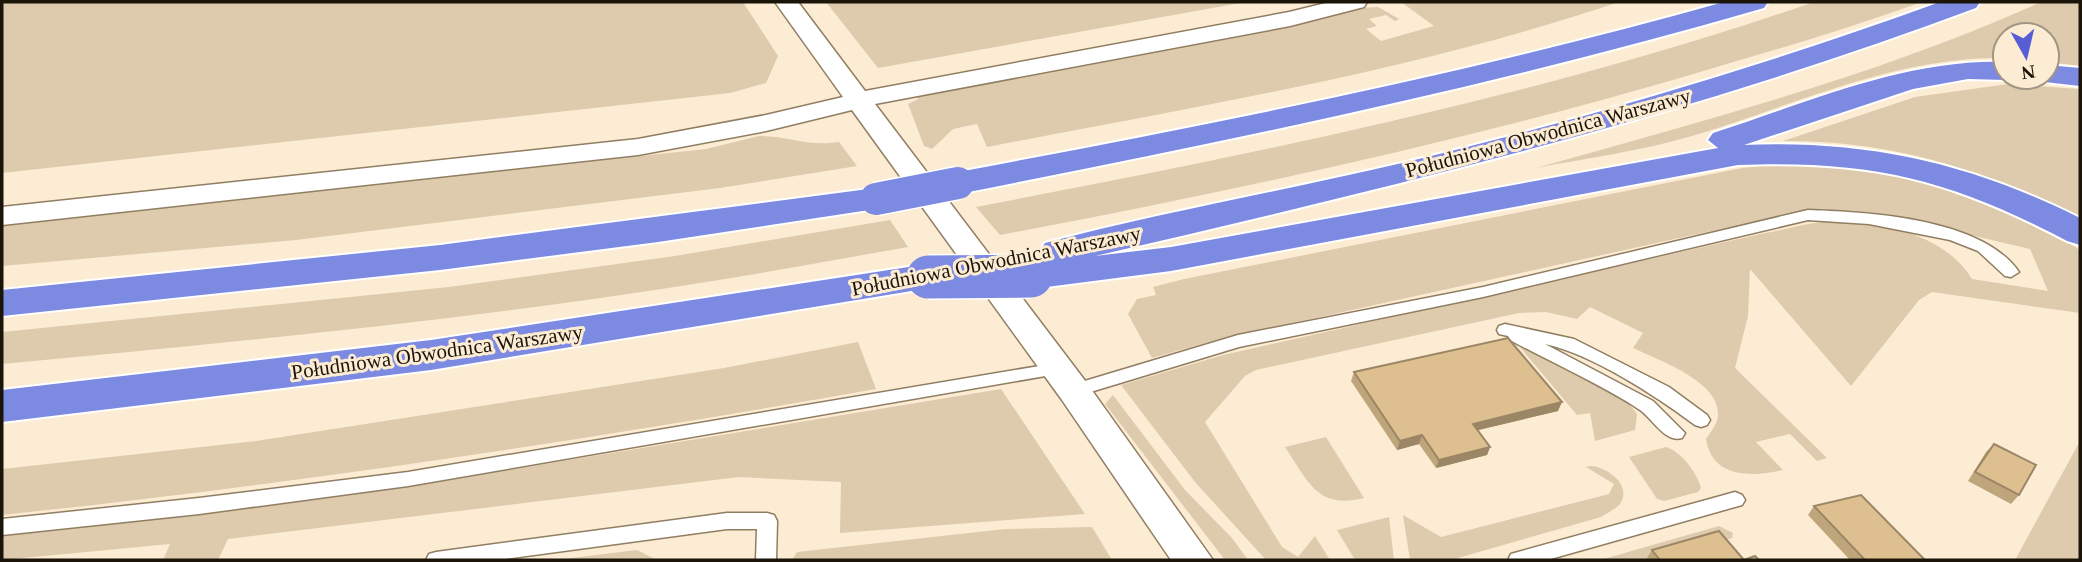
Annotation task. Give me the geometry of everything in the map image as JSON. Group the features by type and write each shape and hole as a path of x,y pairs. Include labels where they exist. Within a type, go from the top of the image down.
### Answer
{"highway":[{"path":"1490,75 1672,2"},
{"path":"2,303 192,286 506,252 876,199 1329,112 1490,75 1754,2"},
{"name":"Południowa Obwodnica Warszawy","path":"2,406 432,355 928,277 1026,268 1621,116 1732,82 1966,2"},
{"path":"1592,181 1907,81 1968,70 1991,71"},
{"path":"2061,75 2080,77"},
{"path":"1026,268 1171,259 1738,155 1796,151 1853,155 1982,185 2080,233"}],"street":[{"path":"786,2 1065,380 1193,560"},
{"path":"2,216 638,148 766,123 858,100 1290,19 1356,2"}],"lane":[{"path":"2,527 199,506 408,479 1065,380 1238,341 1483,292 1808,215 1835,215 1882,222 1974,243 1993,254 2011,272"},
{"path":"1676,433 1647,406 1505,330 1568,343 1663,391 1701,420"},
{"path":"1518,560 1735,500"},
{"path":"436,560 727,521 767,521 766,560"}],"shaded area":[{"path":"2,2 743,2 778,56 766,83 730,93 2,173"},
{"path":"826,2 1246,2 878,68"},
{"path":"1401,2 1619,2 1464,48 1385,67 1227,101 987,147 977,124 953,129 932,149 924,146 908,104 918,99 916,94 1358,8 1378,7 1399,19 1395,21 1386,15 1369,19 1377,26 1366,29 1381,41 1434,26"},
{"path":"1814,2 1922,2 1801,42 1596,102 1257,184 1000,235 976,207 1294,143 1504,94 1712,36"},
{"path":"2041,2 2080,2 2080,66 2061,64 2061,21 1996,21"},
{"path":"1991,23 1991,59 1925,65 1885,74 1692,136 1536,168 1792,94 1918,52"},
{"path":"1991,86 1991,91 2080,89 2080,222 2010,187 1937,161 1861,146 1783,141 1915,97"},
{"path":"759,136 817,143 839,142 857,166 720,188 296,240 2,266 2,224 706,149"},
{"path":"1822,160 1954,187 2035,222 2080,250 2080,313 1932,292 1919,300 1851,386 1750,269 1748,316 1735,368 1827,458 1817,461 1790,434 1756,442 1783,470 1759,474 1736,472 1716,462 1706,439 1718,418 1716,402 1709,391 1671,365 1633,348 1643,333 1590,307 1577,319 1546,312 1519,313 1256,370 1245,376 1205,422 1282,547 1298,557 1315,536 1330,560 1266,560 1195,482 1121,385 1223,355 1821,222 1857,222 1895,229 1931,242 1947,252 1961,264 1972,279 2048,291 2030,249 1913,222 1823,212 1793,213 1216,340 1152,358 1128,314 1137,299 1156,295 1153,287 1184,279 1742,168"},
{"path":"890,220 908,247 698,283 502,311 252,340 2,364 2,332 449,287 675,256"},
{"path":"858,342 876,389 440,460 2,515 2,469 256,441 724,368"},
{"path":"1519,346 1626,400 1637,414 1635,430 1595,441 1590,413 1577,415"},
{"path":"1001,389 1085,514 840,533 841,482 739,477 228,539 218,560 163,560 170,544 2,560 2,536 405,487"},
{"path":"1113,395 1185,490 1232,538 1248,560 1225,560 1105,404"},
{"path":"1326,437 1364,498 1348,501 1324,496 1308,481 1285,447"},
{"path":"2080,441 2080,560 2015,560"},
{"path":"1666,447 1678,453 1692,470 1701,488 1698,492 1664,501 1657,499 1629,457"},
{"path":"1586,467 1610,473 1623,490 1620,504 1601,517 1451,560 1410,560 1403,515 1441,537 1609,494 1614,484"},
{"path":"1389,517 1394,560 1355,560 1337,530"},
{"path":"1719,526 1733,533 1732,538 1655,560 1600,560"},
{"path":"1092,527 1112,560 792,560 797,552 1005,529"},
{"path":"637,550 655,559 555,560"}],"building":[{"path":"1508,338 1562,402 1473,424 1490,447 1439,460 1422,435 1400,441 1354,372"},
{"path":"1994,444 2036,465 2019,495 1975,472"},
{"path":"1861,495 1925,560 1865,560 1814,506"},
{"path":"1719,531 1744,560 1660,560 1652,550"}]}
